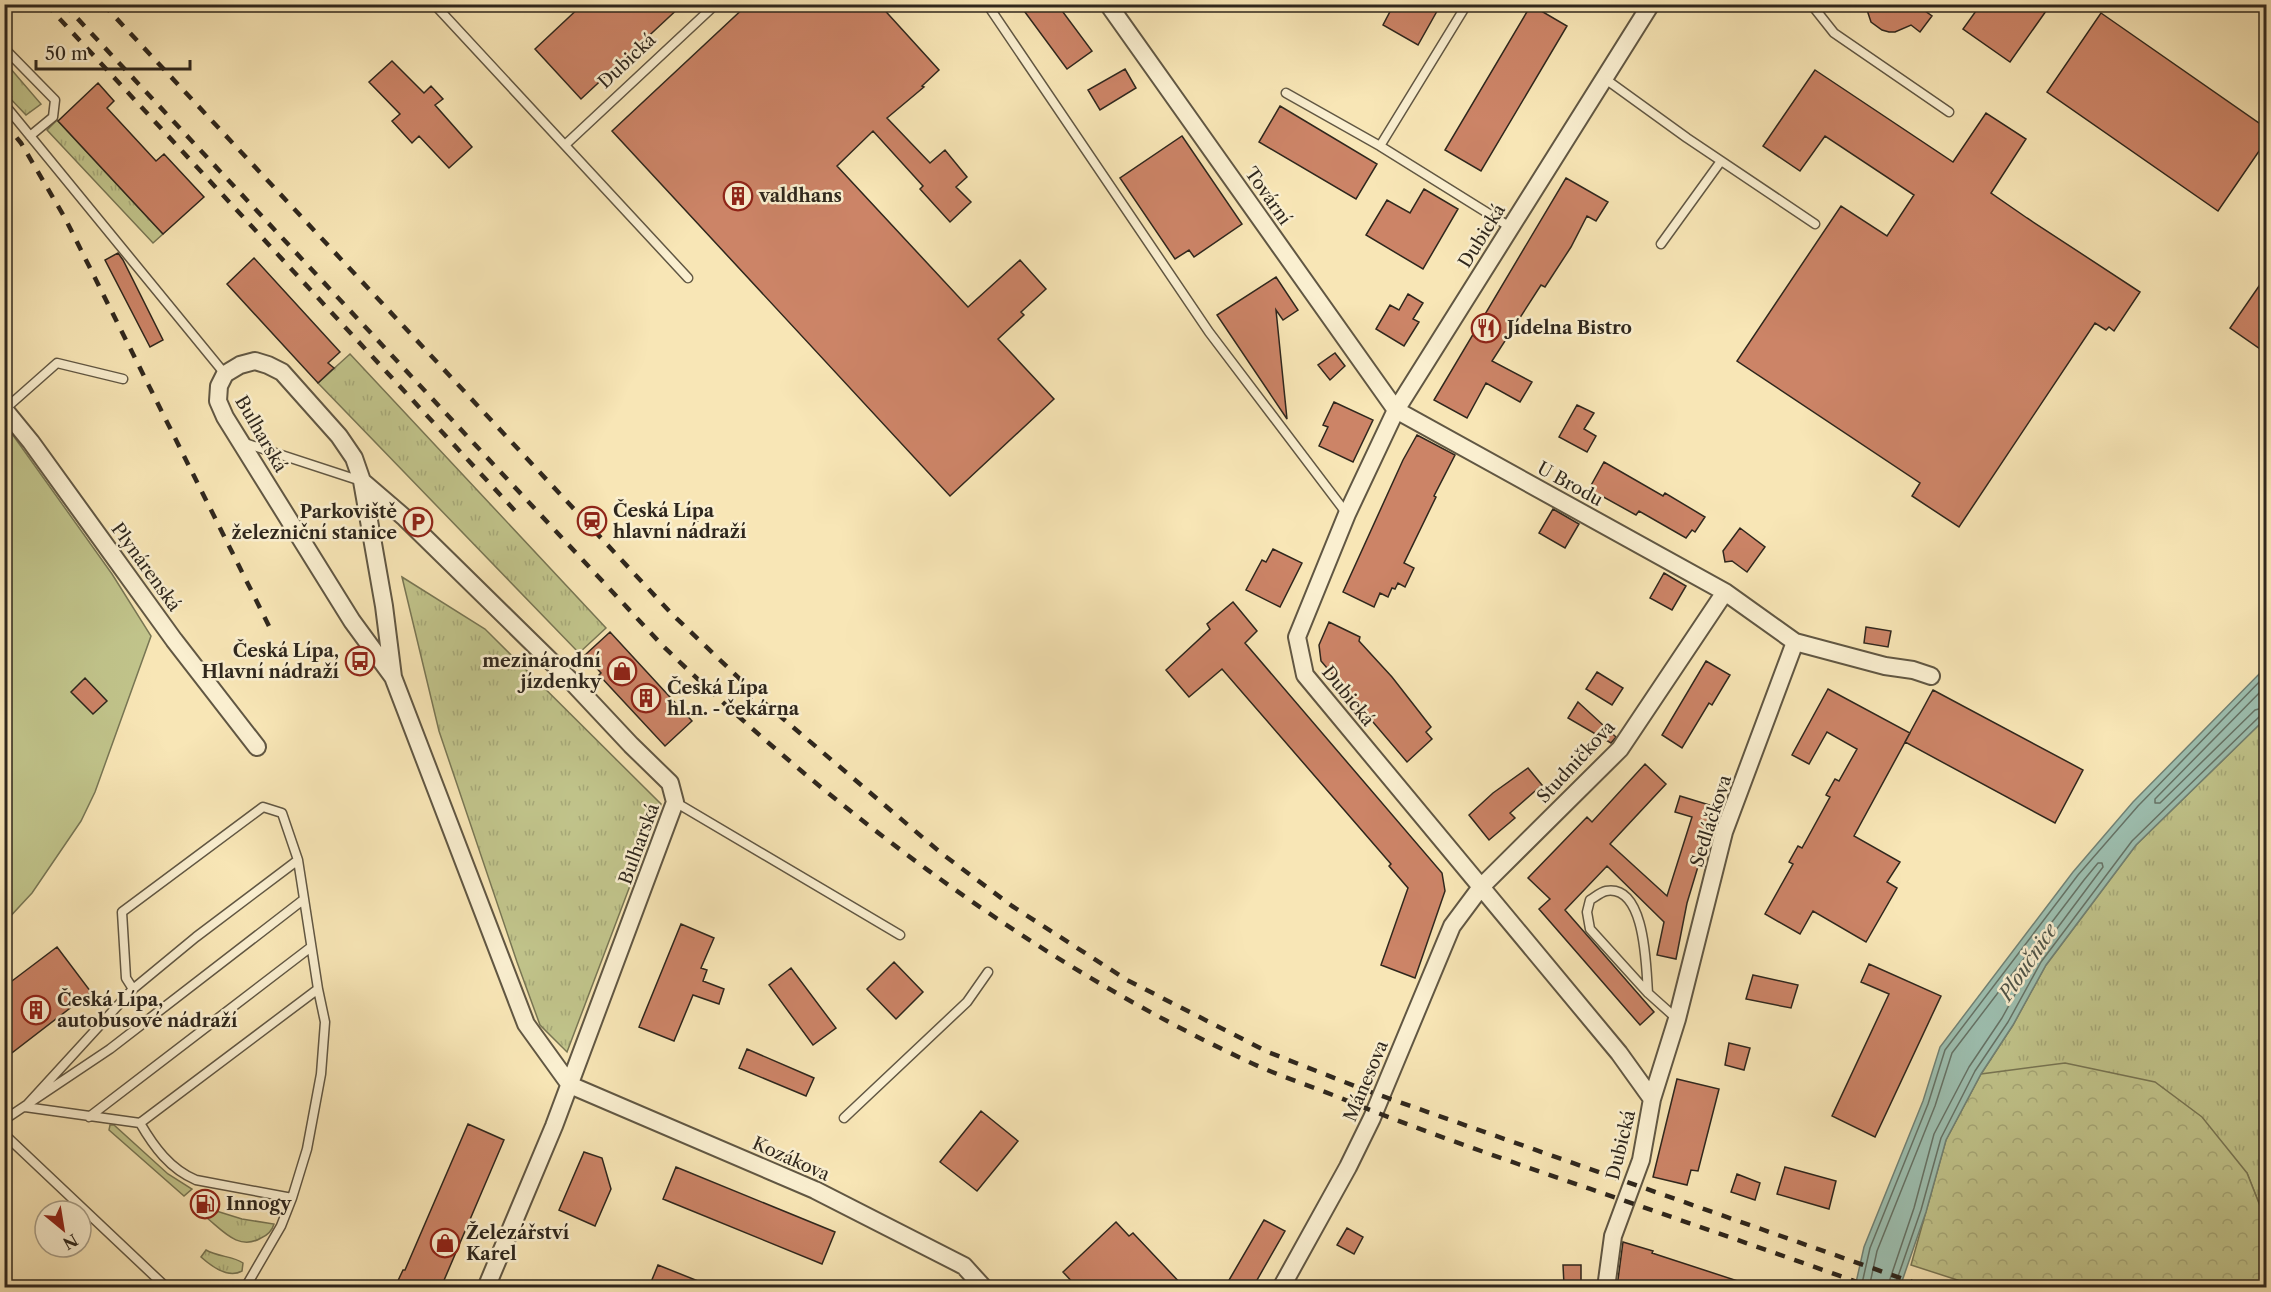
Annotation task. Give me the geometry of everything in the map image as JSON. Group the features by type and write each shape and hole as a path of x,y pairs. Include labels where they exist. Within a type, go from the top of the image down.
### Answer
{"street":[{"name":"Tovární","path":"1108,4 1396,410"},
{"name":"Dubická","path":"1606,1287 1613,1236 1641,1160 1652,1099 1619,1053 1305,675 1297,637 1347,514 1396,410 1651,4"},
{"name":"Bulharská","path":"393,677 352,621 239,440 218,400 219,386 225,374 240,365 255,361 282,372 339,436 354,458 362,482 384,606 393,677 526,1024 570,1085"},
{"name":"Plynárenská","path":"4,410 31,442 174,640 257,747"},
{"name":"U Brodu","path":"1396,410 1725,592"},
{"name":"Bulharská","path":"362,482 405,518 571,681 670,783 675,802 570,1085 486,1287"},
{"path":"1725,592 1796,642 1931,676"},
{"name":"Studničkova","path":"1481,887 1620,749 1725,592"},
{"name":"Sedláčkova","path":"1652,1099 1677,1019 1724,832 1796,642"},
{"name":"Mánesova","path":"1281,1287 1348,1167 1372,1118 1452,926 1481,887"},
{"name":"Kozákova","path":"570,1085 815,1190 964,1266 984,1287"}],"lane":[{"path":"434,4 688,278"},
{"name":"Dubická","path":"565,145 716,4"},
{"path":"987,4 1209,332 1347,514"},
{"path":"1380,146 1467,4"},
{"path":"1811,4 1834,33 1949,111"},
{"path":"4,48 55,100 53,117 30,136"},
{"path":"1604,78 1815,224"},
{"path":"1286,93 1380,146 1510,227"},
{"path":"4,105 225,374"},
{"path":"1661,244 1721,161"},
{"path":"4,410 57,363 123,378"},
{"path":"239,440 362,482"},
{"path":"675,802 900,934"},
{"path":"133,989 126,978 122,912 263,807 282,813 298,860 325,1022 321,1074 307,1149 282,1226 244,1287"},
{"path":"25,1107 133,989 196,937 298,860"},
{"path":"1648,993 1642,931 1637,912 1628,899 1618,891 1604,891 1590,900 1587,912 1590,929 1648,993 1677,1019"},
{"path":"4,1120 110,1049 303,900"},
{"path":"89,1117 311,947"},
{"path":"844,1118 967,1002 988,972"},
{"path":"25,1107 140,1123 318,989"},
{"path":"140,1123 159,1151 183,1174 196,1180 292,1198"},
{"path":"4,1134 167,1287"}],"green space":[{"path":"4,61 41,104 26,115 5,93"},
{"path":"57,120 163,234 153,243 47,130"},
{"path":"350,354 606,628 579,653 318,383"},
{"path":"5,424 112,574 151,636 95,792 81,821 32,893 5,922"},
{"path":"402,577 485,629 661,804 567,1052 540,1025 517,962 439,731"},
{"path":"2266,718 2266,1221 2247,1173 1981,1074 2013,1025 2046,965 2136,845"},
{"path":"2065,1063 2155,1082 2202,1117 2247,1173 2266,1221 2266,1287 1979,1287 1911,1265 1946,1140 1981,1074"},
{"path":"110,1125 114,1125 168,1174 192,1189 184,1196 109,1130"},
{"path":"213,1210 242,1219 274,1224 271,1231 263,1237 253,1241 238,1241 207,1218"},
{"path":"206,1250 243,1263 242,1271 231,1273 215,1267 201,1257"}],"water":[{"name":"Ploučnice","path":"2266,667 2266,718 2136,845 2046,965 2013,1025 1981,1074 1946,1140 1926,1212 1900,1287 1855,1287 1864,1247 1923,1101 1940,1047 2073,872 2133,802"}],"building":[{"path":"583,4 683,4 581,99 535,49"},
{"path":"748,4 879,4 939,70 922,86 924,87 887,118 930,163 945,150 967,177 956,187 971,202 950,222 920,189 923,186 873,131 837,166 968,307 1020,260 1046,289 1021,312 1024,315 998,339 1054,399 950,496 612,131"},
{"path":"1019,4 1057,4 1092,51 1067,69"},
{"path":"1394,4 1441,4 1418,45 1383,25"},
{"path":"1865,4 1915,4 1932,16 1920,32 1911,25 1895,32 1889,32 1871,22"},
{"path":"1981,4 2051,4 2010,62 1963,29"},
{"path":"1531,5 1567,26 1481,171 1445,150"},
{"path":"2101,13 2266,128 2266,141 2218,211 2047,92"},
{"path":"392,61 424,93 431,86 443,99 435,105 472,147 449,168 419,136 412,143 392,121 400,114 369,82"},
{"path":"1125,69 1136,88 1100,110 1088,90"},
{"path":"1815,70 1953,162 1986,113 2026,139 1991,193 2140,292 2114,331 2109,327 2106,330 2095,323 1959,527 1912,496 1920,483 1737,361 1841,206 1887,236 1914,195 1825,136 1800,171 1763,146"},
{"path":"98,83 114,101 107,108 156,161 164,154 204,197 163,234 58,121"},
{"path":"1280,106 1377,164 1356,199 1259,142"},
{"path":"1182,136 1242,224 1194,257 1189,250 1175,259 1120,178"},
{"path":"1566,178 1608,202 1596,221 1587,216 1571,247 1545,287 1541,285 1492,361 1532,382 1520,402 1486,383 1467,418 1434,400"},
{"path":"1424,189 1458,209 1423,269 1366,235 1387,200 1410,213"},
{"path":"118,253 163,340 150,347 105,260"},
{"path":"254,258 340,352 328,363 334,368 318,383 227,284"},
{"path":"2266,276 2266,353 2230,328"},
{"path":"1276,277 1298,310 1283,320 1276,310 1287,419 1217,315"},
{"path":"1408,294 1423,303 1413,319 1419,322 1404,346 1376,329 1390,305 1399,310"},
{"path":"1335,353 1345,366 1330,380 1318,365"},
{"path":"1334,402 1373,420 1353,462 1319,446 1328,427 1323,425"},
{"path":"1577,405 1594,413 1584,429 1596,436 1587,452 1559,437"},
{"path":"1417,435 1455,455 1404,563 1414,568 1405,587 1398,583 1395,589 1392,588 1388,597 1380,593 1374,607 1343,592 1403,460"},
{"path":"1604,462 1663,496 1665,493 1705,517 1695,532 1692,530 1686,538 1639,511 1636,515 1589,489"},
{"path":"1553,509 1579,524 1565,548 1539,533"},
{"path":"1740,528 1765,547 1747,572 1732,561 1725,562 1723,551"},
{"path":"1273,549 1302,563 1280,607 1246,590 1262,560 1266,562"},
{"path":"1664,573 1686,586 1672,610 1650,598"},
{"path":"1233,602 1257,631 1245,643 1442,873 1445,891 1415,978 1381,965 1408,888 1389,866 1391,864 1222,669 1189,697 1166,670 1210,629 1207,624"},
{"path":"1329,622 1360,637 1359,641 1392,677 1431,727 1426,732 1432,739 1407,762 1321,661 1319,645"},
{"path":"1866,627 1891,631 1888,647 1864,643"},
{"name":"Česká Lípa hl.n. - čekárna","path":"610,632 692,721 665,746 599,675 601,673 585,655"},
{"path":"1706,661 1730,675 1712,705 1709,703 1682,748 1662,735"},
{"path":"1597,672 1623,688 1612,705 1586,689"},
{"path":"85,678 107,701 93,714 71,692"},
{"path":"1828,689 1910,733 1854,836 1900,862 1887,882 1897,888 1866,942 1813,911 1800,934 1765,914 1793,864 1789,862 1798,846 1802,848 1830,797 1826,795 1835,779 1839,781 1857,749 1827,732 1809,764 1792,755"},
{"path":"1933,690 2083,770 2055,823 1905,742"},
{"path":"1578,702 1616,737 1611,743 1568,718"},
{"path":"1645,764 1666,784 1610,844 1667,896 1692,817 1675,812 1680,796 1716,807 1687,903 1676,959 1657,955 1664,922 1607,866 1565,910 1654,1012 1640,1025 1539,909 1550,899 1528,878 1587,817 1592,822"},
{"path":"1528,768 1542,785 1510,813 1515,818 1489,840 1469,815 1493,793"},
{"path":"681,924 714,938 701,968 707,970 703,981 724,989 719,1004 693,995 674,1041 639,1027"},
{"name":"Česká Lípa, autobusové nádraží","path":"57,947 91,992 4,1059 4,987"},
{"path":"894,962 923,992 896,1019 867,989"},
{"path":"1869,964 1941,996 1875,1137 1832,1116 1889,994 1861,982"},
{"path":"791,968 836,1028 813,1045 769,985"},
{"path":"1753,975 1798,985 1791,1008 1746,999"},
{"path":"1729,1043 1750,1048 1744,1070 1725,1065"},
{"path":"747,1049 814,1078 806,1096 739,1068"},
{"path":"1677,1079 1719,1089 1698,1171 1691,1170 1687,1185 1653,1177"},
{"path":"981,1111 1018,1141 977,1191 940,1162"},
{"path":"468,1124 504,1140 442,1285 445,1287 395,1287 405,1270"},
{"path":"584,1152 602,1158 611,1189 595,1226 559,1210"},
{"path":"676,1167 835,1232 822,1264 663,1199"},
{"path":"1785,1167 1836,1181 1829,1209 1777,1194"},
{"path":"1737,1174 1760,1183 1755,1200 1731,1192"},
{"path":"1264,1220 1285,1231 1253,1287 1225,1287"},
{"path":"1116,1222 1129,1236 1133,1233 1184,1287 1077,1287 1063,1272"},
{"path":"1347,1228 1363,1237 1354,1254 1337,1245"},
{"path":"1623,1242 1747,1284 1747,1287 1617,1287"},
{"path":"658,1265 713,1287 649,1287"},
{"path":"1563,1265 1581,1265 1581,1285 1564,1285"}],"railway":[{"path":"46,4 518,514"},
{"path":"64,4 662,645 794,765 864,822 937,876 1011,928 1087,976 1165,1020 1258,1066 1390,1118 1874,1288"},
{"path":"103,4 671,613 767,705 941,853 1012,906 1127,980 1268,1052 1365,1090 1929,1288"},
{"path":"4,122 21,143 65,218 269,626"}],"place":[{"name":"valdhans","path":"738,196"},
{"name":"Jídelna Bistro","path":"1486,328"},
{"name":"Česká Lípa hlavní nádraží","path":"592,521"},
{"name":"Parkoviště železniční stanice","path":"418,522"},
{"name":"Česká Lípa, Hlavní nádraží","path":"360,661"},
{"name":"mezinárodní jízdenky","path":"622,671"},
{"name":"Česká Lípa hl.n. - čekárna","path":"646,698"},
{"name":"Česká Lípa, autobusové nádraží","path":"36,1010"},
{"name":"Innogy","path":"205,1204"},
{"name":"Železářství Karel","path":"445,1243"}]}
